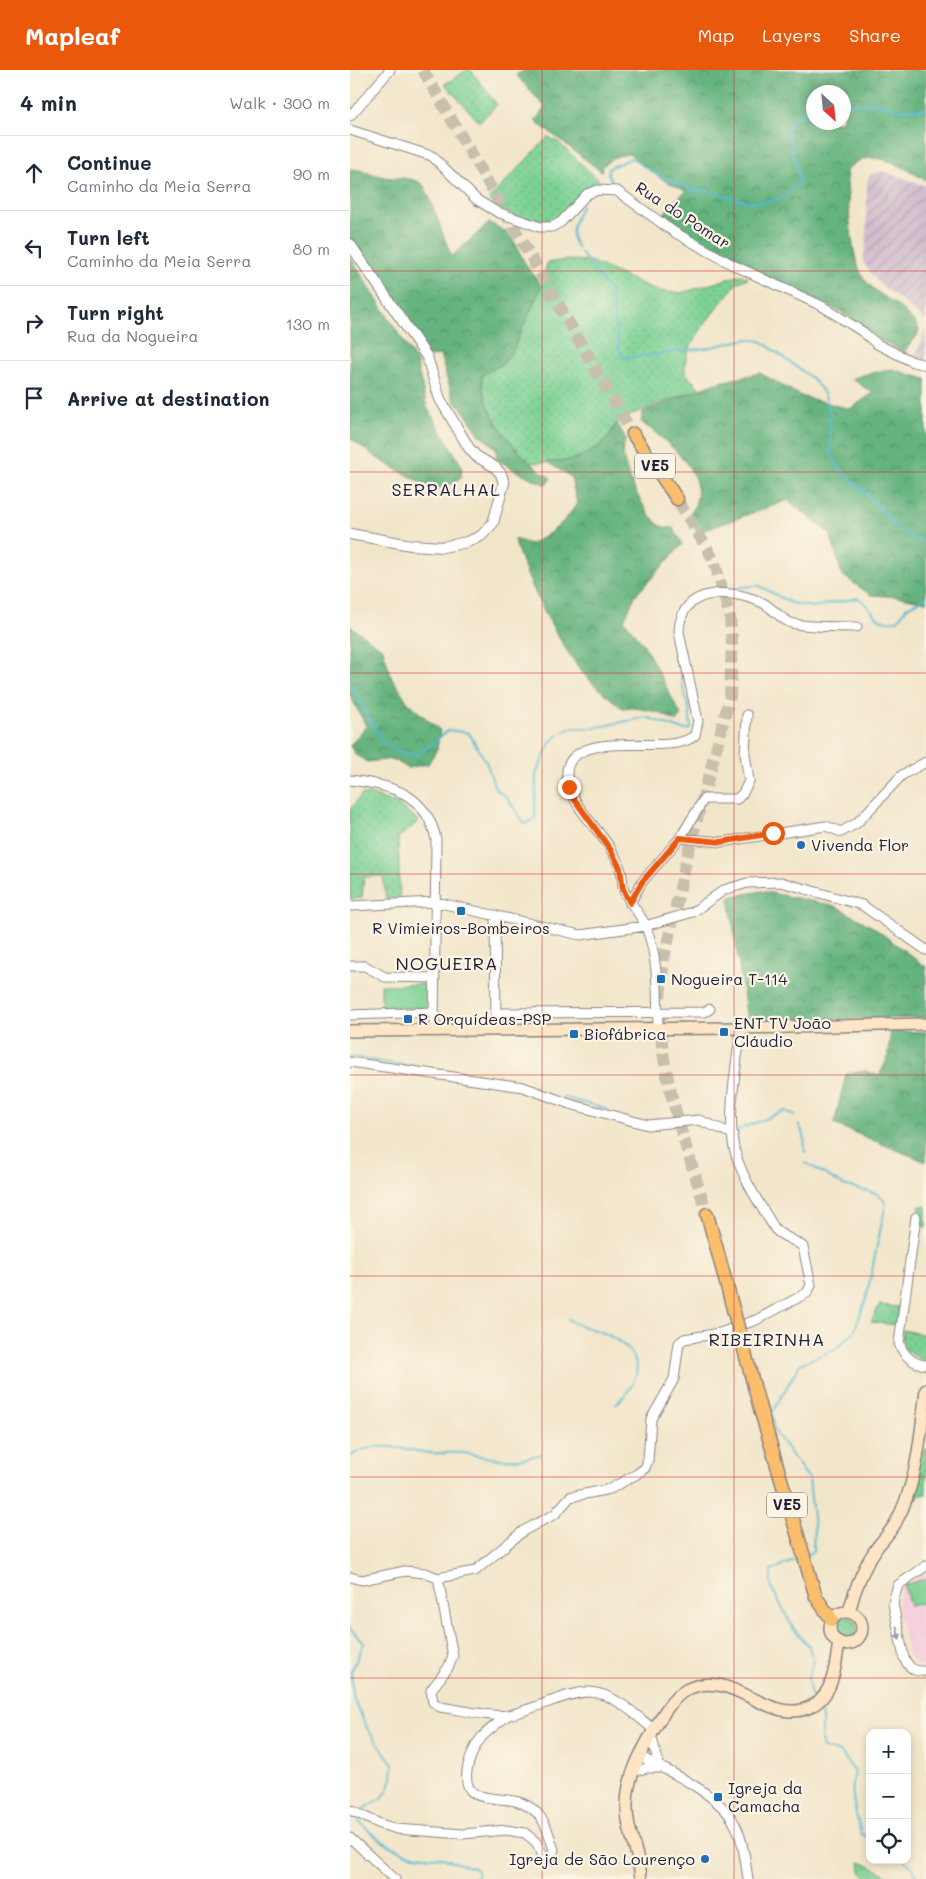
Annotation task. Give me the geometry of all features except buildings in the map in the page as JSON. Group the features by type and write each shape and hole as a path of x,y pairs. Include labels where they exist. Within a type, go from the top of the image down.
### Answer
{"main road":[{"name":"VE5","path":"633,434 677,499"},
{"path":"350,1031 741,1028 926,1024"},
{"name":"VE5","path":"707,1214 779,1477 816,1598 832,1620"},
{"path":"849,1612 857,1580 894,1525 909,1493 923,1440 926,1390"},
{"path":"849,1612 857,1617 861,1630 853,1642 839,1642 831,1633 832,1620 840,1613 849,1612"},
{"path":"641,1879 627,1818 628,1786 639,1756 652,1732 675,1699 687,1690 707,1684 726,1686 778,1709 796,1711 813,1705 828,1690 839,1642"}],"street":[{"path":"350,116 390,70"},
{"name":"Rua do Pomar","path":"350,130 432,156 477,200 497,212 540,228 552,227 561,222 587,194 598,190 618,191 674,232 733,266 822,306 863,332 877,344 913,362 926,365"},
{"path":"350,244 427,356 440,399 469,448 476,456 495,467 501,474 504,483 503,494 496,517 489,528 476,539 442,547 350,534"},
{"path":"658,1028 656,968 645,926 623,889 620,868 610,849 572,796 566,771 576,755 595,748 621,744 672,743 688,740 695,735 698,721 679,632 680,619 685,609 705,595 730,594 764,603 792,623 857,627"},
{"path":"630,903 642,882 680,838 704,799 737,798 743,793 749,781 745,754 747,715"},
{"path":"680,838 721,842 826,826 842,832 857,822 902,775 926,762"},
{"path":"350,780 406,794 425,811 433,824 436,839 434,1031"},
{"path":"350,906 436,902 496,914 564,933 580,935 645,926 693,912 724,890 739,885 781,882 862,905 926,950"},
{"path":"496,914 496,1029"},
{"path":"350,966 365,966 385,977 435,978"},
{"path":"496,1014 705,1012 710,1009"},
{"path":"350,1015 435,1012"},
{"path":"350,1577 362,1580 405,1571 425,1573 438,1578 475,1571 524,1531 555,1514 570,1497 610,1489 638,1474 645,1468 648,1460 651,1419 674,1379 680,1343 684,1339 720,1333 756,1320 807,1293 810,1285 803,1247 799,1243 781,1236 765,1212 736,1154 733,1134 733,1100 741,1028"},
{"path":"350,1062 523,1087 570,1104 648,1125 699,1120 733,1134"},
{"path":"916,1217 899,1343 901,1350 911,1360 926,1365"},
{"path":"926,1566 898,1586 893,1604 904,1658 908,1666 916,1671 926,1671"},
{"path":"438,1578 453,1656 448,1668 431,1690 433,1702 440,1708 507,1716"},
{"path":"350,1810 380,1824 397,1829 463,1834 506,1830 525,1833 536,1842 543,1855 551,1856 554,1850 553,1845 544,1822 537,1812 521,1802 475,1794 469,1788 466,1778 475,1747 482,1736 507,1716 572,1694 588,1692 602,1694 616,1701 652,1732 660,1768"},
{"path":"639,1756 708,1796 732,1819 744,1852 748,1879"},
{"path":"632,1772 647,1768 660,1768"},
{"path":"350,1838 395,1879"}],"shaded area":[{"path":"883,171 926,186 926,321 877,281 863,262 866,245 867,182 870,175"},
{"path":"926,328 926,365 913,362"},
{"path":"926,1570 926,1666 917,1666 908,1655 897,1605 902,1587"}],"green space":[{"path":"467,70 471,70 497,105 479,122 445,84"},
{"path":"525,70 926,70 926,180 896,164 875,158 855,163 846,171 853,244 860,271 871,287 913,320 919,329 917,336 904,352 880,340 841,312 746,268 677,230 661,219 670,205 686,191 660,178 630,154 611,159 602,167 602,172 535,121 545,107 516,75"},
{"path":"548,137 558,142 603,184 590,189 565,213 547,223 535,222 502,210 489,199"},
{"path":"350,169 384,177 409,179 422,184 429,196 452,256 489,223 504,231 512,238 527,266 542,285 512,352 503,364 482,375 483,390 495,420 515,448 539,470 551,478 546,485 516,471 497,459 496,448 480,435 461,407 454,401 440,355 427,357 350,244"},
{"path":"350,257 416,361 427,407 462,466 461,477 451,484 435,490 378,459 350,438"},
{"path":"566,260 590,261 658,291 681,293 741,275 748,278 737,283 722,302 702,328 688,354 685,366 687,375 701,389 627,417 617,424 602,444 586,455 568,460 529,463 505,434 491,412 483,388 482,375 512,352 542,285 547,263"},
{"path":"892,369 926,379 926,602 901,597 871,595 842,575 831,535 788,500 697,533 689,516 696,502 695,478 681,456 641,422 643,412 716,383 760,373 801,396 850,409 873,393 852,379"},
{"path":"617,423 626,439 623,450 624,462 640,499 657,523 663,527 673,528 683,544 635,596 624,620 644,645 681,715 676,722 650,710 622,708 582,672 552,626 526,572 514,539 531,544 539,540 563,522 577,503 571,477 547,462 569,460 588,453 604,441"},
{"path":"350,626 383,649 391,676 408,703 440,730 437,749 428,764 408,768 392,759 367,762 356,755 350,746 366,726 350,695"},
{"path":"369,794 398,804 419,821 398,838 400,899 386,899 383,876 364,877 362,898 350,899 350,810 361,795"},
{"path":"762,891 835,906 873,927 926,967 926,1018 747,1020 729,897"},
{"path":"426,984 426,1008 381,1009 381,985"},
{"path":"891,1031 926,1032 926,1162 834,1124 846,1074 866,1071 879,1076 887,1060"},
{"path":"920,1206 926,1206 926,1227 918,1226"},
{"path":"879,1305 899,1307 897,1325 871,1322"},
{"path":"903,1330 926,1335 926,1359 919,1359 903,1346"},
{"path":"926,1448 926,1494 909,1499 922,1453"},
{"path":"926,1579 926,1602 910,1606 904,1585"},
{"path":"845,1616 853,1620 857,1628 853,1636 845,1640 837,1636 833,1628 837,1620"},
{"path":"860,1862 893,1878 867,1878 861,1871"}],"waterway":[{"path":"851,104 873,103 899,109 926,109"},
{"path":"613,184 608,174 609,168 632,158 655,174 692,190 712,192 750,202 765,202 783,197 799,183 798,169 789,141 788,126 799,114 806,111"},
{"path":"578,248 574,243 572,232 574,222 582,205"},
{"path":"581,253 611,292 620,356 624,358 707,348 747,339 761,341 813,379 824,393 829,406 831,454 840,469 874,502 898,529 915,539 926,541"},
{"path":"724,590 758,585 791,603 813,607 858,598 883,621 898,620 907,607 926,598"},
{"path":"563,732 571,728 594,728 646,717 684,730 691,729 689,708 683,688 674,629"},
{"path":"350,685 384,744 399,752 417,755 449,730 469,733 487,764 495,788 507,798 525,824 535,818 536,774 551,741 560,734"},
{"path":"350,1057 473,1076"},
{"path":"563,1097 606,1109"},
{"path":"736,1131 784,1111 796,1115"},
{"path":"799,1125 804,1135 805,1152"},
{"path":"806,1163 843,1185 878,1194 886,1203 866,1299 854,1332 836,1349 800,1364 772,1413 774,1430 809,1479 814,1527 813,1552 808,1554"},
{"path":"568,1319 580,1326 604,1333 617,1340 633,1356 636,1364 636,1374 633,1383 616,1404"},
{"path":"350,1457 359,1451 379,1447 431,1453 464,1453 505,1459 523,1459 541,1454"},
{"path":"799,1558 771,1571 771,1587 793,1628 808,1645 814,1661 808,1677 810,1692 813,1698"},
{"path":"350,1629 364,1643 351,1672 353,1697 368,1730 393,1764 392,1778 387,1792 380,1799 360,1811"},
{"path":"818,1707 822,1718 821,1737 823,1748 841,1753 855,1772 853,1780 855,1811 861,1834 866,1836"},
{"path":"358,1816 359,1822 381,1841 408,1854 443,1858 476,1869 478,1875 472,1879"},
{"path":"908,1864 913,1868 917,1879"}],"tunnel":[{"path":"423,70 633,434"},
{"path":"660,997 664,958 688,853 730,697 732,642 730,617 714,560 677,499"},
{"path":"660,1017 662,1042 671,1092 707,1214"}],"place":[{"name":"Vivenda Flor","path":"801,845"},
{"name":"R Vimieiros-Bombeiros","path":"461,911"},
{"name":"Nogueira T-114","path":"661,979"},
{"name":"R Orquídeas-PSP","path":"408,1019"},
{"name":"ENT TV João Cláudio","path":"724,1032"},
{"name":"Biofábrica","path":"574,1034"},
{"name":"Igreja da Camacha","path":"718,1797"},
{"name":"Igreja de São Lourenço","path":"705,1859"}],"district":[{"name":"SERRALHAL","path":"446,490"},
{"name":"NOGUEIRA","path":"447,964"},
{"name":"RIBEIRINHA","path":"767,1340"}],"route":[{"path":"569,787 572,796 610,849 620,868 623,889 630,903 642,882 680,838 721,842 773,833"}]}
